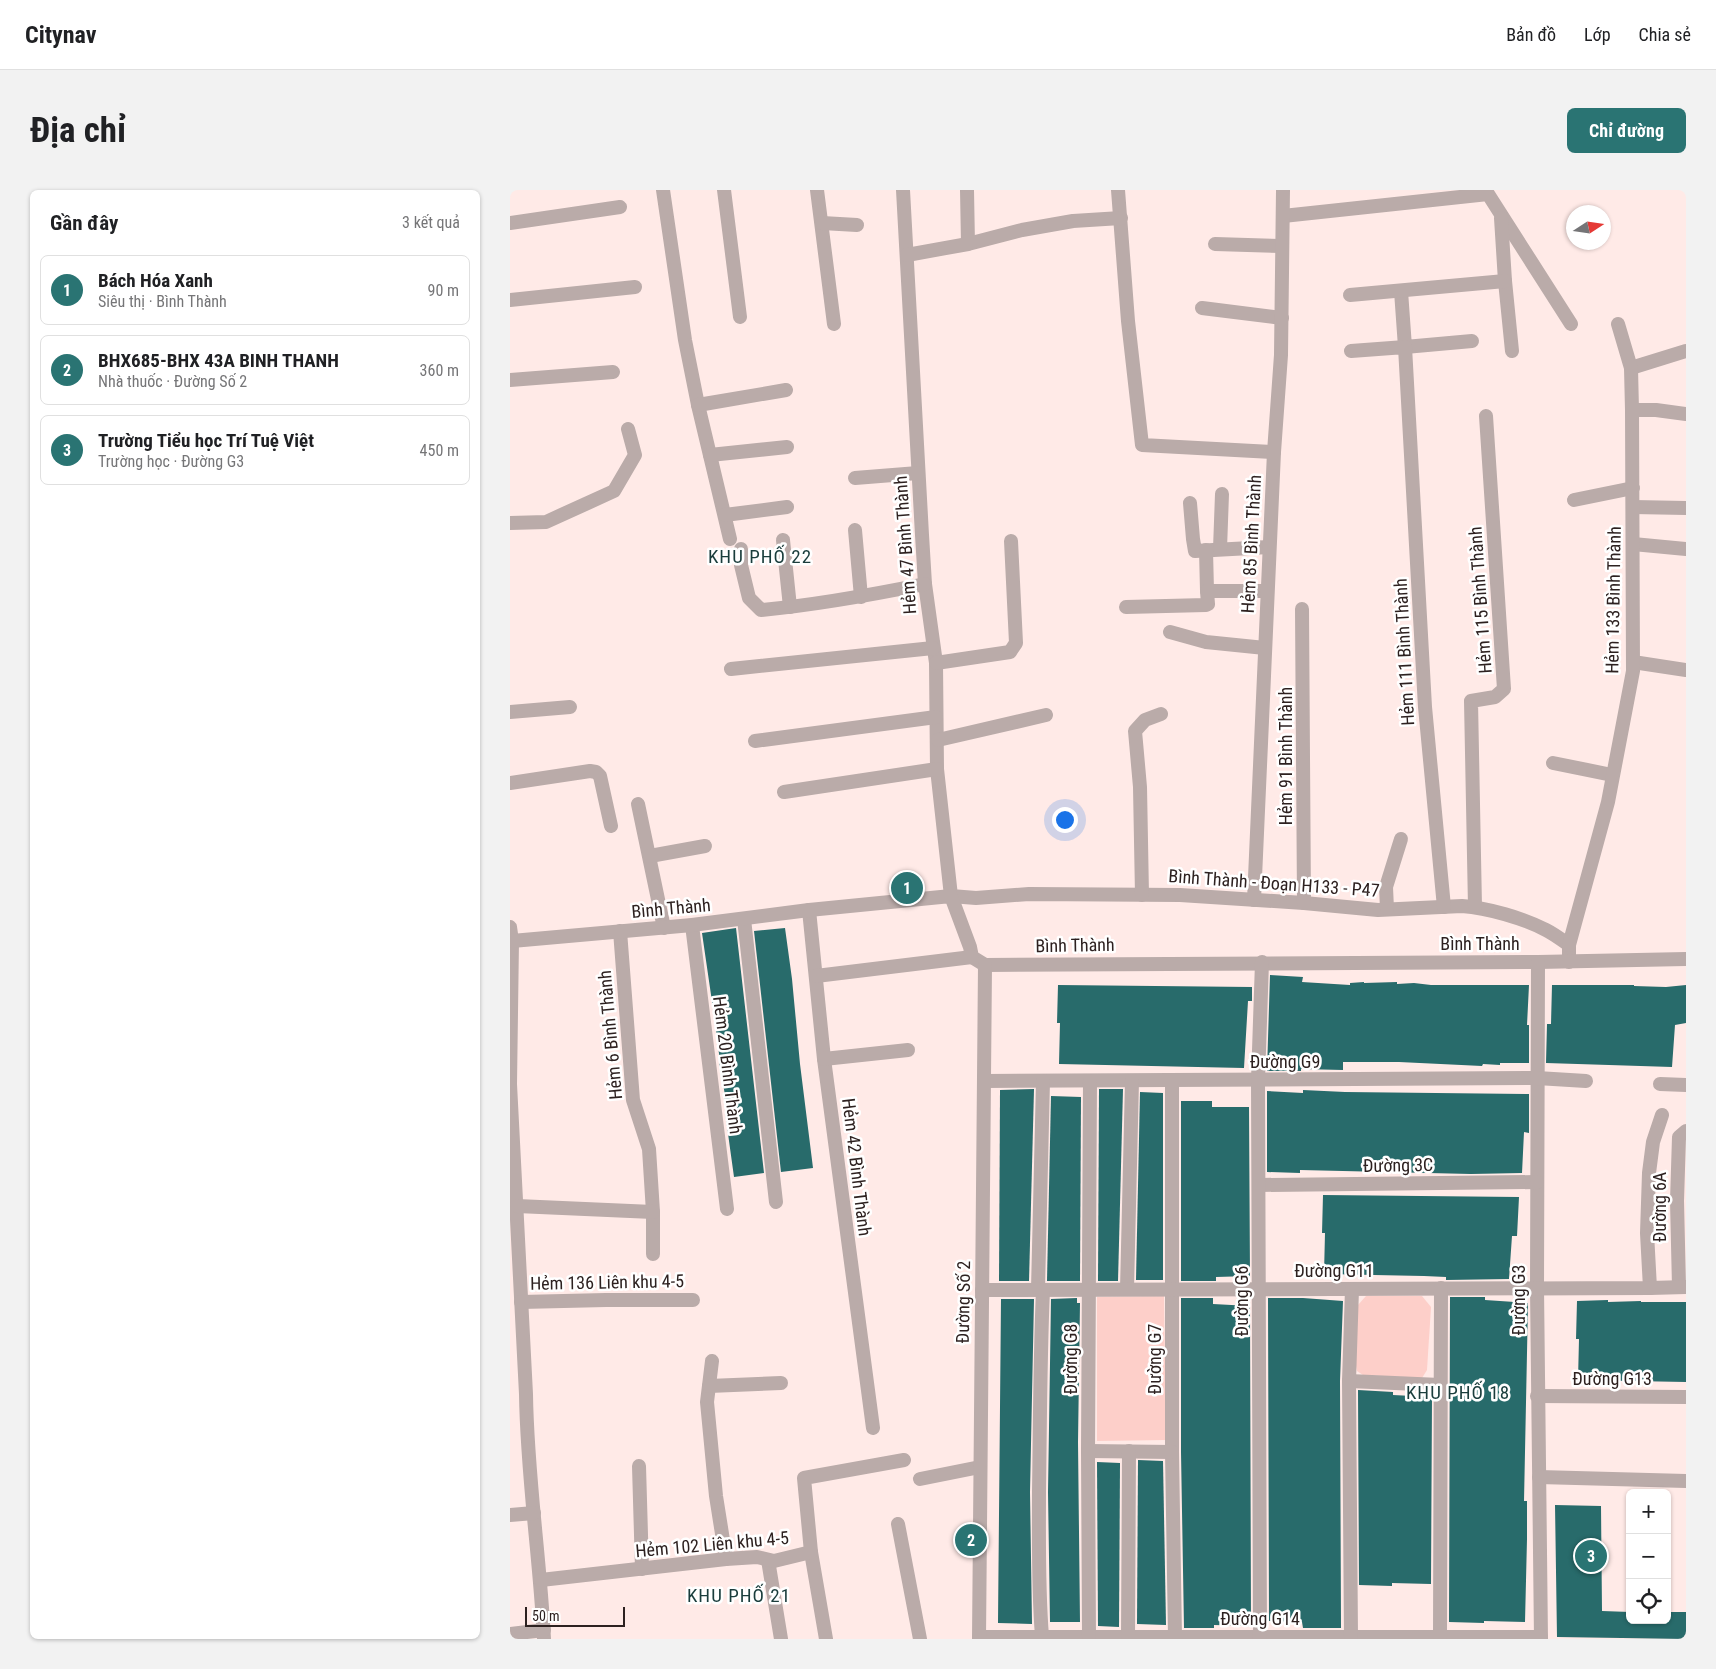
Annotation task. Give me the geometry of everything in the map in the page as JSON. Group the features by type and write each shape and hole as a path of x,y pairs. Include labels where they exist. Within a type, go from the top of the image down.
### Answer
{"street":[{"path":"663,190 685,340 698,405 730,539"},
{"path":"724,190 740,317"},
{"path":"817,190 834,324"},
{"name":"Hẻm 47 Bình Thành","path":"904,190 925,584 936,663 937,769 951,896"},
{"path":"966,190 968,244"},
{"path":"1118,190 1128,321 1142,444 1274,452"},
{"name":"Hẻm 85 Bình Thành","path":"1254,900 1269,547 1281,355 1283,190"},
{"path":"1283,216 1493,192 1501,216 1571,324"},
{"path":"510,223 620,207"},
{"path":"1501,216 1504,281 1512,351"},
{"path":"907,255 1073,221 1121,218"},
{"path":"822,223 857,225"},
{"path":"1215,244 1282,246"},
{"path":"1350,295 1504,281"},
{"path":"510,300 635,286"},
{"path":"1401,291 1405,347"},
{"path":"1202,308 1282,318"},
{"name":"Hẻm 133 Bình Thành","path":"1570,945 1608,802 1633,672 1631,368 1618,324"},
{"path":"1350,351 1472,341"},
{"name":"Hẻm 111 Bình Thành","path":"1405,347 1426,707 1444,907"},
{"path":"1631,368 1686,351"},
{"path":"510,380 613,372"},
{"path":"698,405 786,390"},
{"path":"1632,410 1656,410 1686,414"},
{"name":"Hẻm 115 Bình Thành","path":"1476,907 1471,701 1495,697 1504,689 1486,416"},
{"path":"510,523 546,522 614,491 635,455 628,429"},
{"path":"710,455 787,447"},
{"path":"855,478 918,473"},
{"path":"1574,500 1633,488"},
{"path":"1220,549 1222,494"},
{"path":"1190,503 1195,551 1269,547"},
{"path":"725,515 787,506"},
{"path":"1633,507 1686,508"},
{"path":"855,530 861,597"},
{"path":"782,540 790,607"},
{"path":"936,663 1010,652 1016,643 1011,541"},
{"path":"1633,544 1686,549"},
{"path":"741,550 741,564 750,598 761,610 861,597 925,584"},
{"path":"1126,607 1208,604 1206,591 1206,550"},
{"path":"1206,591 1267,591"},
{"name":"Hẻm 91 Bình Thành","path":"1302,609 1304,903"},
{"path":"1170,632 1206,642 1265,648"},
{"path":"731,669 933,648"},
{"path":"1633,662 1686,670"},
{"path":"510,712 570,707"},
{"path":"1142,895 1140,787 1135,731 1145,720 1161,714"},
{"path":"938,740 1046,715"},
{"path":"755,741 936,717"},
{"path":"1553,763 1612,775"},
{"path":"784,792 937,769"},
{"path":"510,782 590,771 596,772 600,776 610,826"},
{"path":"638,804 664,928"},
{"path":"1387,909 1386,887 1402,839"},
{"path":"650,856 705,846"},
{"name":"Bình Thành - Đoạn H133 - P47","path":"951,896 976,898 1029,894 1142,895 1387,909 1476,907 1514,918 1545,930 1570,945"},
{"path":"951,896 972,957"},
{"name":"Bình Thành","path":"512,941 664,928 809,910 951,896"},
{"name":"Hẻm 42 Bình Thành","path":"809,910 824,1059 873,1428"},
{"path":"744,919 776,1202"},
{"name":"Hẻm 20 Bình Thành","path":"692,925 727,1209"},
{"path":"510,927 512,941 510,1084 512,1156 517,1206 515,1272 521,1302 526,1439 541,1580 544,1634 510,1634"},
{"name":"Hẻm 6 Bình Thành","path":"620,931 633,1100 649,1149 653,1212 652,1254"},
{"path":"1569,962 1570,945"},
{"path":"816,976 972,957 985,965"},
{"name":"Bình Thành","path":"985,965 1686,960"},
{"name":"Đường G6","path":"1260,1638 1258,1080 1262,962"},
{"name":"Đường G3","path":"1538,962 1537,1396 1541,1638"},
{"name":"Đường Số 2","path":"979,1638 985,965"},
{"path":"824,1059 908,1050"},
{"name":"Đường G9","path":"985,1081 1537,1078 1586,1081"},
{"path":"1127,1289 1132,1080"},
{"name":"Đường G7","path":"1172,1080 1172,1452 1175,1637"},
{"path":"1042,1636 1039,1554 1043,1081"},
{"name":"Đường G8","path":"1089,1637 1090,1081"},
{"path":"1660,1084 1686,1085"},
{"path":"1650,1288 1647,1233 1649,1173 1653,1142 1662,1115"},
{"name":"Đường 6A","path":"1682,1287 1677,1201 1679,1137 1686,1131"},
{"name":"Đường 3C","path":"1258,1185 1537,1182"},
{"path":"517,1206 653,1212"},
{"name":"Đường G11","path":"982,1290 1682,1287"},
{"path":"1440,1637 1441,1288"},
{"path":"1351,1637 1349,1381 1352,1289"},
{"name":"Hẻm 136 Liên khu 4-5","path":"521,1302 693,1300"},
{"path":"712,1361 707,1402 716,1496 726,1559"},
{"path":"1349,1381 1440,1385"},
{"path":"709,1386 781,1383"},
{"name":"Đường G13","path":"1537,1396 1686,1397"},
{"path":"1088,1451 1172,1452"},
{"path":"1128,1637 1129,1451"},
{"name":"Hẻm 102 Liên khu 4-5","path":"541,1580 726,1559 757,1557 774,1561 811,1552 804,1478 904,1460"},
{"path":"639,1466 642,1569"},
{"path":"920,1479 980,1467"},
{"path":"1539,1477 1650,1486 1686,1480"},
{"path":"510,1515 534,1513"},
{"path":"898,1524 920,1639"},
{"path":"811,1552 826,1639"},
{"path":"768,1560 781,1639"},
{"name":"Đường G14","path":"979,1638 1042,1636 1541,1638"}],"shaded area":[{"path":"1164,1296 1166,1440 1097,1441 1097,1297"},
{"path":"1366,1296 1422,1296 1431,1307 1427,1370 1422,1378 1363,1375 1357,1371 1355,1361 1358,1305"}],"building":[{"path":"736,928 764,1173 734,1177 725,1112 727,1111 725,1095 702,933"},
{"path":"785,928 813,1168 781,1172 754,931"},
{"path":"1270,975 1303,977 1302,982 1350,985 1350,983 1364,982 1397,982 1397,984 1431,985 1529,985 1527,1025 1529,1025 1529,1063 1483,1064 1482,1066 1399,1062 1343,1062 1343,1070 1301,1069 1301,1071 1267,1071"},
{"path":"1058,985 1252,987 1252,1001 1248,1001 1244,1068 1059,1064 1060,1023 1057,1023"},
{"path":"1552,985 1666,987 1686,985 1686,1023 1675,1025 1672,1067 1546,1063 1547,1024 1551,1024"},
{"path":"1034,1089 1029,1281 999,1281 1000,1090"},
{"path":"1099,1089 1123,1089 1118,1281 1098,1281"},
{"path":"1303,1090 1529,1094 1529,1133 1524,1132 1522,1173 1471,1174 1300,1170 1300,1173 1267,1172 1267,1091 1303,1093"},
{"path":"1140,1092 1163,1093 1163,1280 1136,1280"},
{"path":"1051,1096 1081,1097 1080,1281 1047,1281"},
{"path":"1181,1101 1212,1101 1212,1107 1249,1107 1250,1276 1216,1277 1216,1281 1181,1281"},
{"path":"1323,1195 1519,1197 1517,1236 1512,1236 1509,1279 1446,1280 1446,1277 1324,1274 1325,1233 1322,1233"},
{"path":"1450,1297 1485,1297 1485,1300 1528,1303 1524,1501 1527,1501 1525,1622 1449,1622"},
{"path":"1077,1298 1077,1303 1080,1303 1078,1442 1080,1622 1050,1622 1048,1492 1051,1299"},
{"path":"1181,1298 1213,1298 1213,1304 1250,1306 1251,1626 1214,1625 1214,1628 1184,1628"},
{"path":"1268,1298 1343,1301 1340,1381 1341,1628 1303,1628 1302,1622 1269,1621"},
{"path":"1001,1299 1034,1299 1030,1492 1032,1624 998,1623"},
{"path":"1608,1300 1608,1302 1686,1302 1686,1382 1578,1380 1579,1339 1576,1339 1577,1301"},
{"path":"1358,1390 1393,1392 1393,1395 1432,1397 1431,1584 1392,1583 1392,1586 1359,1585"},
{"path":"1138,1460 1163,1461 1166,1625 1137,1624"},
{"path":"1097,1462 1120,1463 1119,1627 1098,1626"},
{"path":"1555,1505 1601,1506 1602,1611 1626,1612 1626,1624 1671,1624 1671,1612 1686,1612 1686,1639 1557,1637"}],"place":[{"name":"Bách Hóa Xanh","path":"907,888"},
{"name":"BHX685-BHX 43A BINH THANH","path":"971,1540"},
{"name":"Trường Tiểu học Trí Tuệ Việt","path":"1591,1556"}],"district":[{"name":"KHU PHỐ 22","path":"760,556"},
{"name":"KHU PHỐ 18","path":"1458,1392"},
{"name":"KHU PHỐ 21","path":"739,1595"}]}
